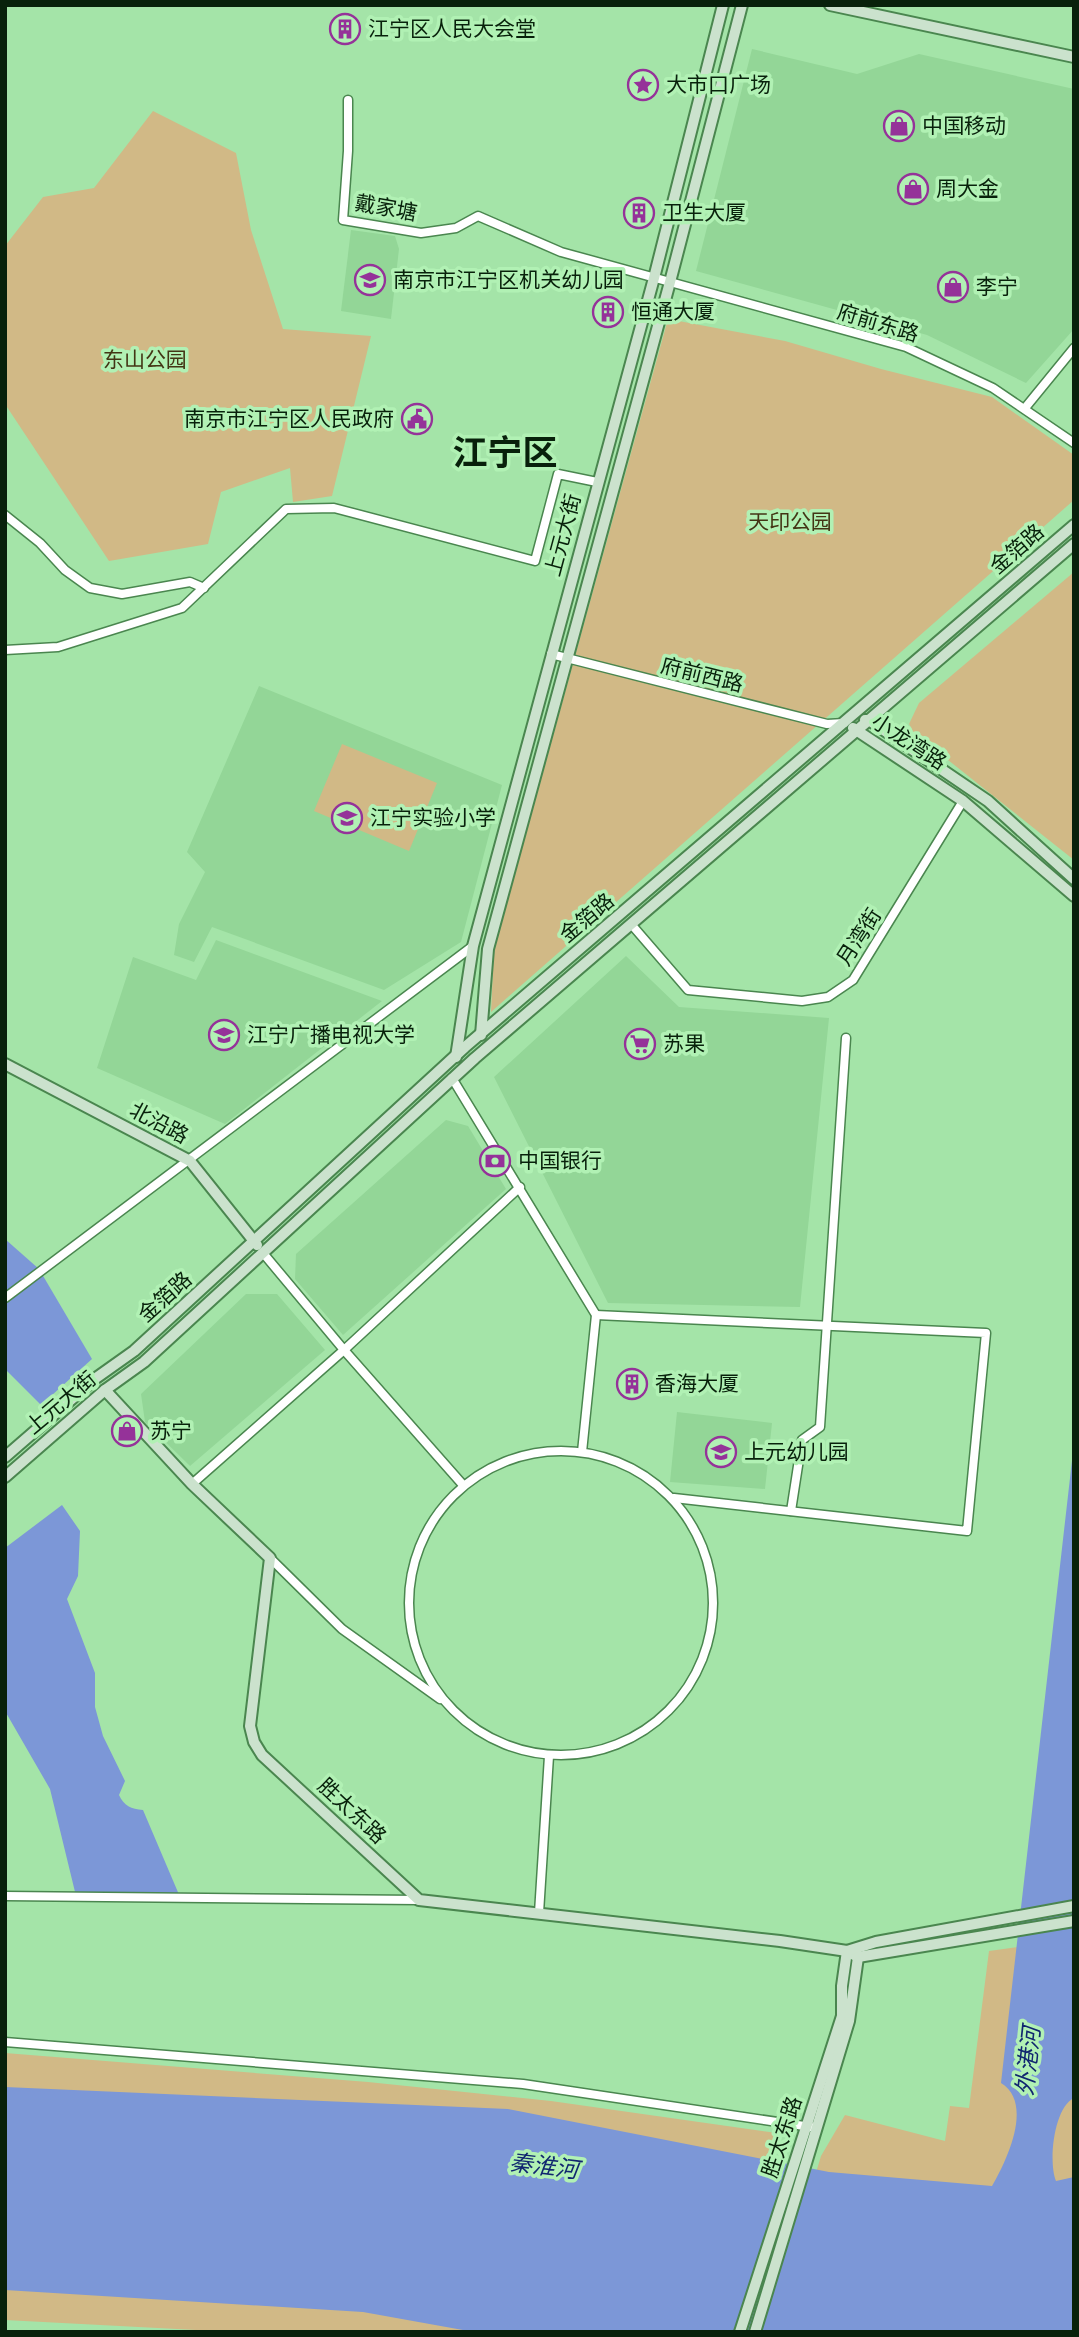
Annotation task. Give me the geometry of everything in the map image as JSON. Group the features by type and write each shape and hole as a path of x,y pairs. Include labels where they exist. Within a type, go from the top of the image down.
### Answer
{"main road":[{"name":"上元大街","path":"453,1078 473,946 654,278 723,5"},
{"name":"上元大街","path":"475,1058 482,1033 488,949 670,282 742,5"},
{"path":"830,5 852,7 1074,57"},
{"name":"金箔路","path":"134,1351 456,1055 1074,525"},
{"name":"金箔路","path":"144,1362 475,1058 1074,544"},
{"name":"小龙湾路","path":"845,723 869,720 988,801 1074,879"},
{"name":"小龙湾路","path":"845,723 963,800 1074,896"},
{"name":"北沿路","path":"5,1064 190,1161 263,1253"},
{"name":"上元大街","path":"5,1457 96,1378 134,1351"},
{"name":"上元大街","path":"5,1477 105,1390 144,1362"},
{"path":"105,1390 192,1484 270,1558"},
{"name":"胜太东路","path":"270,1558 250,1726 254,1742 262,1755 419,1900"},
{"path":"419,1900 847,1951 858,1957 1074,1921"},
{"path":"847,1951 876,1942 1074,1906"},
{"name":"胜太东路","path":"755,2332 811,2136 806,2125 842,2016 842,1986 847,1951"},
{"name":"胜太东路","path":"740,2332 811,2136 849,2021 858,1957"}],"street":[{"name":"戴家塘","path":"348,100 348,151 342,220 421,233 456,228 478,216 561,252 654,278"},
{"name":"府前东路","path":"654,278 906,347 993,388 1074,443"},
{"path":"1025,408 1074,348"},
{"path":"5,650 58,647 182,608 286,509 334,508 535,561 558,474 597,482"},
{"path":"5,515 40,543 65,570 90,588 122,594 190,582 204,588"},
{"name":"府前西路","path":"551,654 827,724 845,723"},
{"name":"月湾街","path":"631,924 688,990 802,1001 828,997 853,980 963,800"},
{"path":"5,1298 473,946"},
{"path":"791,1511 802,1440 820,1427 846,1038"},
{"path":"453,1078 596,1315 582,1452"},
{"path":"192,1484 344,1350 520,1187"},
{"path":"263,1253 463,1485"},
{"path":"596,1315 986,1333 967,1531 674,1498"},
{"path":"270,1558 342,1629 442,1701 473,1729 509,1748 550,1756 601,1751 648,1728 685,1692 708,1645 714,1593 702,1542 674,1498 643,1473 607,1456 582,1452 530,1452 495,1464 463,1485 430,1522 411,1568 408,1618 421,1665 442,1701"},
{"path":"539,1913 550,1756"},
{"path":"5,1896 419,1900"},
{"path":"5,2042 523,2084 806,2125"}],"shaded area":[{"path":"752,49 857,74 919,54 1074,89 1074,329 1026,383 927,335 696,271"},
{"name":"南京市江宁区机关幼儿园","path":"351,230 395,236 399,249 391,319 341,311"},
{"name":"江宁实验小学","path":"259,686 502,785 461,942 384,990 212,927 194,962 174,955 179,924 205,872 187,852"},
{"name":"江宁广播电视大学","path":"216,940 382,1001 225,1124 97,1068 133,957 196,980"},
{"path":"626,956 679,1007 829,1018 800,1307 608,1303 494,1077"},
{"path":"446,1120 468,1126 506,1189 343,1335 295,1279 296,1254"},
{"path":"246,1294 277,1294 325,1350 190,1466 145,1422 141,1394"},
{"name":"上元幼儿园","path":"677,1412 772,1423 765,1489 670,1482"}],"green space":[{"name":"东山公园","path":"153,111 236,153 251,230 283,329 371,336 332,496 293,502 290,468 221,492 208,544 109,561 5,404 5,246 43,197 94,188"},
{"name":"天印公园","path":"668,319 785,341 992,397 1074,455 1074,500 491,1012 494,950"},
{"path":"1074,572 1074,860 914,733 909,724 919,703"},
{"path":"342,744 437,783 409,851 314,811"},
{"path":"1074,1939 1074,2332 768,2332 821,2156 845,2115 945,2141 950,2106 969,2108 989,1951"},
{"path":"5,2053 368,2082 551,2101 777,2133 769,2170 525,2332 234,2332 5,2320"}],"water":[{"path":"5,1239 39,1269 92,1359 41,1405 5,1369"},
{"path":"1074,1443 1074,2098 1067,2103 1057,2123 1053,2161 1056,2181 1074,2177 1074,2332 474,2332 363,2312 5,2290 5,2087 508,2109 829,2172 992,2186 1010,2147 1017,2118 1016,2104 1011,2092 1001,2083"},
{"path":"62,1505 80,1531 78,1576 67,1599 95,1673 95,1707 103,1736 125,1781 119,1795 128,1806 143,1810 180,1897 76,1896 50,1789 5,1711 5,1548"}],"place":[{"name":"江宁区人民大会堂","path":"345,29"},
{"name":"大市口广场","path":"643,85"},
{"name":"中国移动","path":"899,126"},
{"name":"周大金","path":"913,189"},
{"name":"卫生大厦","path":"639,213"},
{"name":"南京市江宁区机关幼儿园","path":"370,280"},
{"name":"李宁","path":"953,287"},
{"name":"恒通大厦","path":"608,312"},
{"name":"南京市江宁区人民政府","path":"417,419"},
{"name":"江宁实验小学","path":"347,818"},
{"name":"江宁广播电视大学","path":"224,1035"},
{"name":"苏果","path":"640,1044"},
{"name":"中国银行","path":"495,1161"},
{"name":"香海大厦","path":"632,1384"},
{"name":"苏宁","path":"127,1431"},
{"name":"上元幼儿园","path":"721,1452"}],"district":[{"name":"江宁区","path":"505,453"}],"water label":[{"name":"外港河","path":"1028,2061"},
{"name":"秦淮河","path":"544,2166"}]}
